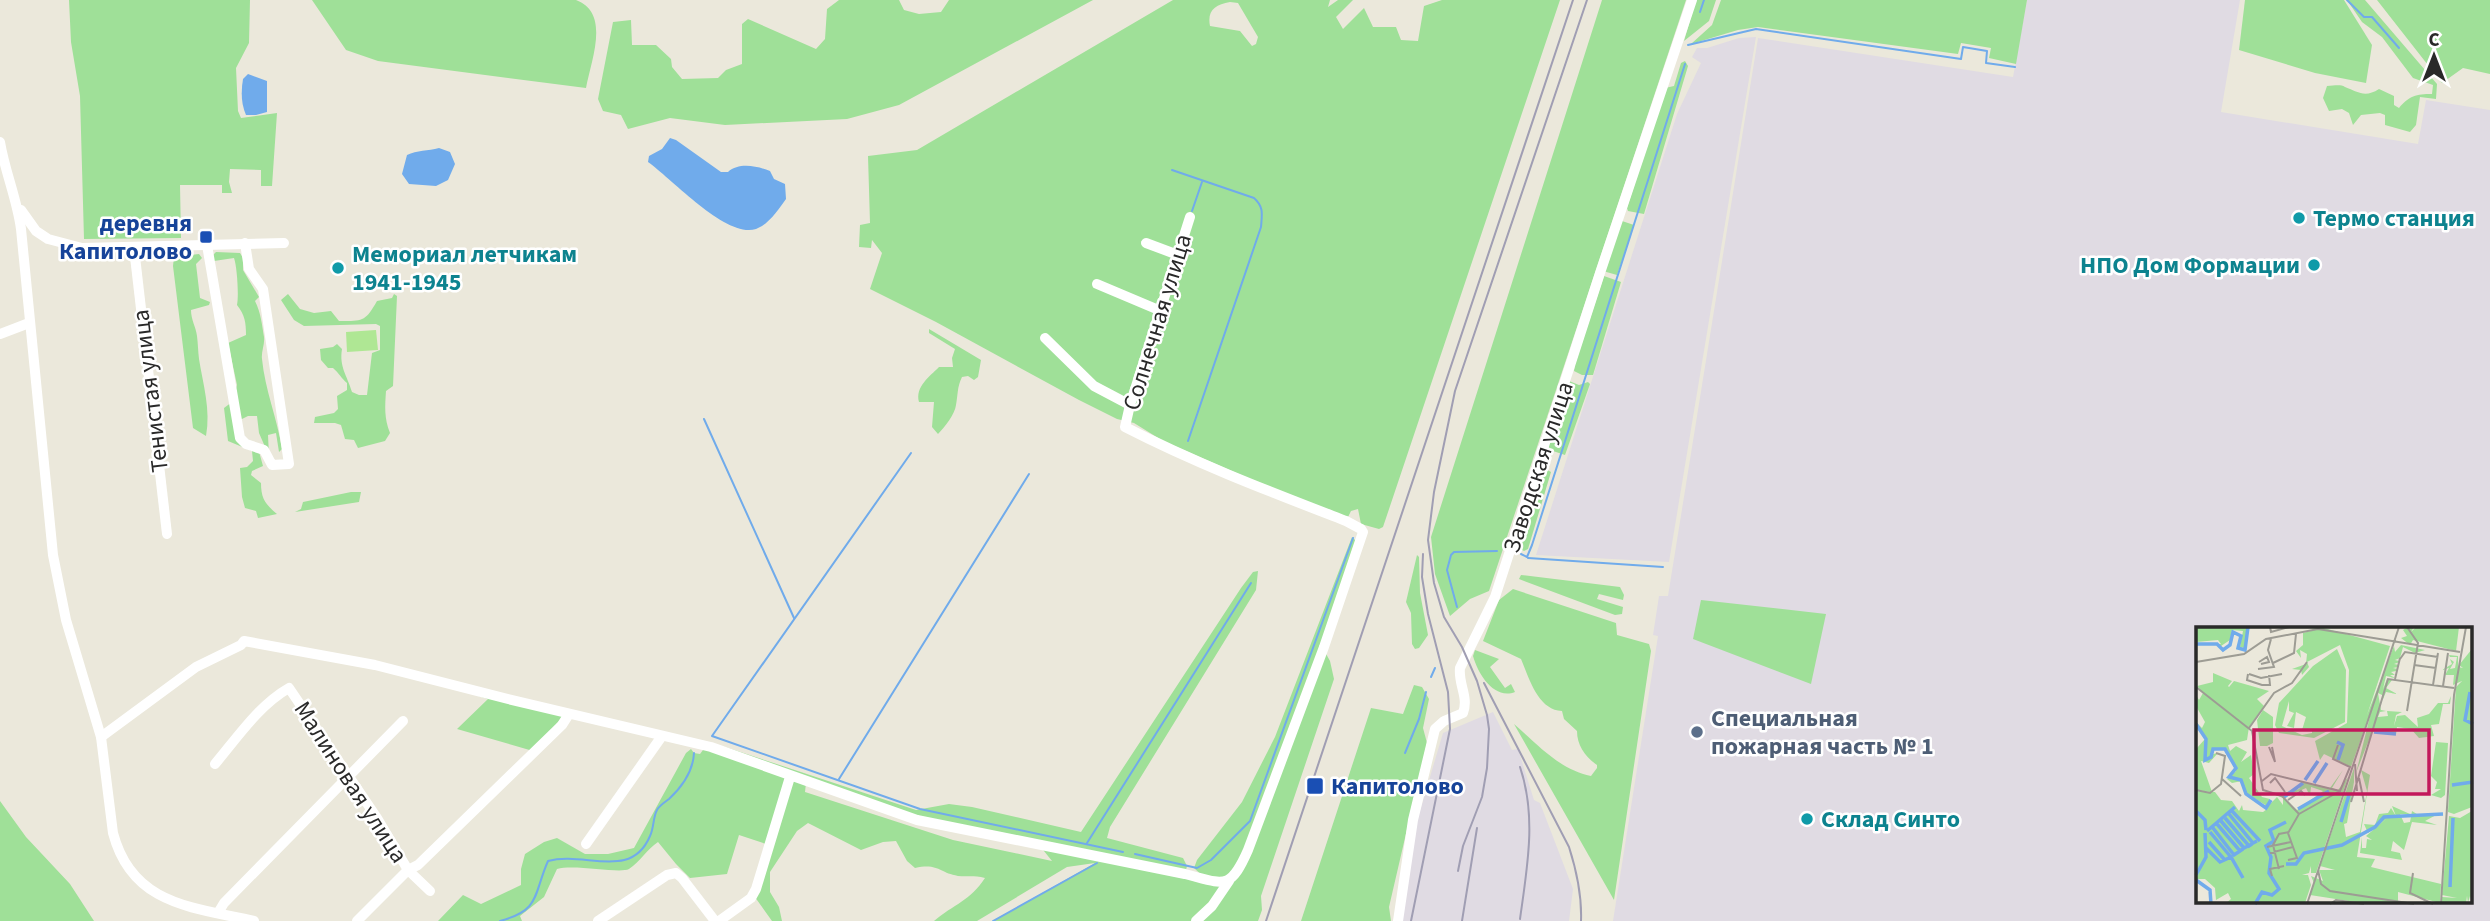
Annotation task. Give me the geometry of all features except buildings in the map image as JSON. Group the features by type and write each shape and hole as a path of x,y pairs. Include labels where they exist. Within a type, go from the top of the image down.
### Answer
{"street":[{"name":"Заводская улица","path":"1398,921 1413,820 1435,729 1444,721 1463,713 1465,707 1459,679 1460,668 1495,597 1692,0"},
{"path":"0,142 17,203 57,579 66,620 101,737 113,833 125,864 144,886 185,906 254,921"},
{"path":"17,203 36,231 48,239 82,248 284,243"},
{"name":"Солнечная улица","path":"1190,217 1125,427 1181,455 1346,521 1362,531 1324,647 1248,850 1237,874 1229,881"},
{"path":"207,245 240,438 246,444 261,447 272,464 289,464 263,289 249,269 245,243"},
{"path":"1146,243 1178,255"},
{"name":"Тенистая улица","path":"134,248 167,534"},
{"path":"1097,284 1161,310"},
{"path":"0,334 29,323"},
{"path":"1045,338 1094,386 1130,404"},
{"path":"101,737 196,667 244,641 375,664 711,747 917,820 1185,873 1216,882 1229,881"},
{"name":"Малиновая улица","path":"215,764 255,717 289,688 377,818 408,870 430,891"},
{"path":"357,921 408,870 418,865 471,815 562,725 569,714"},
{"path":"218,913 224,903 403,721"},
{"path":"586,844 662,736"},
{"path":"598,921 667,876 676,873 717,921 751,898 790,776"},
{"path":"1196,921 1212,906 1229,881"}],"shaded area":[{"path":"2027,0 2240,0 2221,112 2418,144 2426,100 2490,110 2490,921 1613,921 1658,636 1653,635 1659,596 1668,596 1758,38 2013,77"},
{"path":"1756,37 1669,562 1536,555 1677,114 1701,63 1692,57 1697,48 1707,48 1739,38"},
{"path":"1493,712 1512,750 1518,749 1534,800 1540,803 1573,889 1569,921 1402,921 1417,821 1443,733"}],"green space":[{"path":"69,0 250,0 249,43 236,68 238,111 241,118 277,113 272,186 261,186 261,170 230,169 232,193 222,193 222,185 180,185 181,238 84,239 80,96 71,42"},
{"path":"312,0 576,0 587,6 596,26 586,88 378,61 346,50"},
{"path":"839,0 899,0 904,10 919,14 941,12 949,0 1093,0 899,105 847,119 725,125 670,118 628,129 621,115 603,111 598,99 613,22 631,20 632,45 656,45 671,59 672,67 682,79 718,78 726,70 742,64 742,24 748,19 816,49 825,39 827,9"},
{"path":"1173,0 1330,0 1328,7 1338,0 1353,0 1336,17 1343,29 1364,8 1373,27 1396,27 1401,40 1418,41 1424,6 1442,0 1560,0 1383,527 1379,529 1361,524 1358,509 1351,511 1348,517 1296,499 1163,441 1134,423 1117,419 1079,400 870,289 882,253 872,240 871,248 859,247 860,225 870,223 868,156 917,150","holes":["1225,3 1238,3 1258,37 1256,44 1252,46 1240,31 1210,26 1213,9"]},
{"path":"1602,0 1686,0 1489,591 1470,599 1450,616 1435,574 1431,537"},
{"path":"1696,0 1716,0 1709,21 1684,41"},
{"path":"1721,0 2027,0 2016,64 1989,58 1991,48 1961,43 1958,54 1758,27 1691,44 1712,25"},
{"path":"2245,0 2344,0 2372,45 2366,83 2315,73 2239,50"},
{"path":"2347,0 2365,0 2437,84 2436,99 2420,97 2416,125 2410,132 2385,125 2385,115 2380,113 2361,115 2353,125 2349,113 2342,109 2329,111 2323,98 2327,86 2341,86 2366,94 2379,89 2394,96 2394,105 2399,108 2413,96 2432,94 2433,85 2413,78 2382,37 2362,22"},
{"path":"2377,0 2490,0 2490,74 2463,68 2442,83"},
{"path":"1685,61 1688,66 1644,214 1628,211 1665,88 1674,86 1681,63"},
{"path":"1622,221 1634,225 1617,275 1603,271"},
{"path":"216,252 240,253 243,270 259,297 255,301 264,337 264,370 282,449 279,452 276,433 268,435 269,456 259,433 257,416 240,420 242,438 258,448 263,466 252,471 251,475 261,483 264,500 277,514 258,518 256,511 245,508 242,497 240,468 247,467 253,461 252,451 228,441 224,408 232,402 237,385 228,343 246,335 242,312 237,305 234,258 214,261 213,255"},
{"path":"199,254 202,258 196,264 200,298 210,302 209,305 191,310 207,407 206,436 193,428 173,266 174,257"},
{"path":"1604,276 1621,282 1593,375 1582,375 1574,371 1575,364"},
{"path":"288,294 300,309 314,313 331,311 339,321 362,319 377,301 392,298 394,294 397,296 393,386 386,391 385,402 390,433 385,441 358,448 354,440 345,439 341,425 314,423 315,417 334,413 338,409 337,396 347,390 347,383 321,360 320,349 337,344 342,349 343,366 352,392 367,395 372,353 380,350 380,326 304,326 294,320 281,300"},
{"path":"929,329 981,360 978,377 974,380 968,376 962,377 954,412 938,434 932,427 934,402 919,402 919,392 939,367 953,367 955,349 929,333"},
{"path":"376,330 378,350 347,352 346,332"},
{"path":"1569,381 1579,385 1588,382 1590,384 1565,455 1550,450 1548,445"},
{"path":"1542,467 1551,472 1528,549 1524,551 1517,547 1517,540"},
{"path":"361,492 359,502 295,512 301,509 303,502"},
{"path":"1352,537 1356,541 1325,652 1334,679 1261,896 1262,910 1258,921 993,921 1095,863 1067,867 977,921 934,921 968,897 985,878 952,875 929,867 915,868 907,861 896,841 883,842 861,850 808,823 797,831 770,872 770,892 779,907 782,921 772,921 752,893 766,844 739,835 727,874 690,878 658,842 629,869 557,869 544,897 520,916 522,921 438,921 463,895 481,904 521,885 525,854 544,842 557,838 585,854 608,854 634,848 686,753 691,749 700,754 706,746 806,783 805,792 953,840 1052,861 1036,841 917,817 722,746 916,810 949,804 972,807 1081,832 1241,588 1253,572 1258,571 1256,590 1110,827 1107,838 1183,858 1187,866 1185,874 1208,881 1194,868 1197,860 1242,802 1275,737"},
{"path":"1417,555 1420,593 1428,635 1419,648 1415,649 1412,644 1411,613 1406,602"},
{"path":"1521,575 1620,587 1623,600 1599,594 1597,599 1623,607 1622,614 1615,615 1519,579"},
{"path":"1513,589 1616,623 1617,635 1649,644 1651,651 1614,900 1514,724 1549,755 1569,768 1591,776 1597,765 1582,750 1577,731 1564,719 1562,711 1547,705 1535,692 1521,659 1483,641 1499,600"},
{"path":"1701,600 1826,614 1811,684 1693,639"},
{"path":"1475,650 1499,659 1490,667 1505,688 1511,684 1515,692 1500,692 1488,684 1475,663"},
{"path":"433,681 564,715 533,751 457,729 488,699"},
{"path":"1414,685 1422,687 1429,699 1423,728 1427,743 1389,907 1391,921 1301,921 1371,708 1403,714"},
{"path":"0,801 26,837 70,884 94,921 0,921"}],"water":[{"path":"248,74 267,81 267,112 246,115 242,88 243,79"},
{"path":"670,138 721,172 743,166 770,171 774,179 785,184 786,199 765,224 756,229 744,230 730,225 700,206 648,162 649,156 662,149"},
{"path":"439,148 450,152 455,164 448,180 436,186 409,184 402,174 407,155"}],"waterway":[{"path":"1700,12 1704,0"},
{"path":"2347,0 2364,17 2372,17 2399,48"},
{"path":"1688,45 1756,29 1961,59 1963,47 1987,51 1986,63 2015,67"},
{"path":"1521,554 1527,557 1532,545 1685,64"},
{"path":"1172,170 1254,198 1262,214 1261,227 1188,441"},
{"path":"1192,211 1202,182"},
{"path":"704,419 794,618"},
{"path":"911,453 712,736 920,809 1123,852"},
{"path":"839,779 1029,474"},
{"path":"1135,854 1197,868 1211,860 1250,821 1353,538"},
{"path":"1457,607 1447,570 1451,555 1454,552 1497,551"},
{"path":"1528,558 1663,567"},
{"path":"1087,843 1251,583"},
{"path":"1431,677 1435,668"},
{"path":"1405,753 1419,719 1426,692"},
{"path":"500,921 523,912 534,900 548,861 619,861 642,850 651,833 657,810 683,784 692,766 694,753"},
{"path":"993,921 1097,863"}],"railway":[{"path":"1266,921 1573,0"},
{"path":"1458,871 1463,846 1482,797 1489,729 1477,681 1462,647 1444,617 1434,583 1428,540 1434,492 1455,391 1587,0"},
{"path":"1411,921 1450,729 1448,692 1428,614 1422,577 1423,554"},
{"path":"1484,683 1569,847 1581,902 1581,921"},
{"path":"1520,767 1528,805 1529,843 1520,919"},
{"path":"1462,921 1477,828"}],"place":[{"name":"Термо станция","path":"2299,218"},
{"name":"деревня Капитолово","path":"206,237"},
{"name":"НПО Дом Формации","path":"2314,265"},
{"name":"Мемориал летчикам 1941-1945","path":"338,268"},
{"name":"Специальная пожарная часть № 1","path":"1697,732"},
{"name":"Капитолово","path":"1315,786"},
{"name":"Склад Синто","path":"1807,819"}]}
